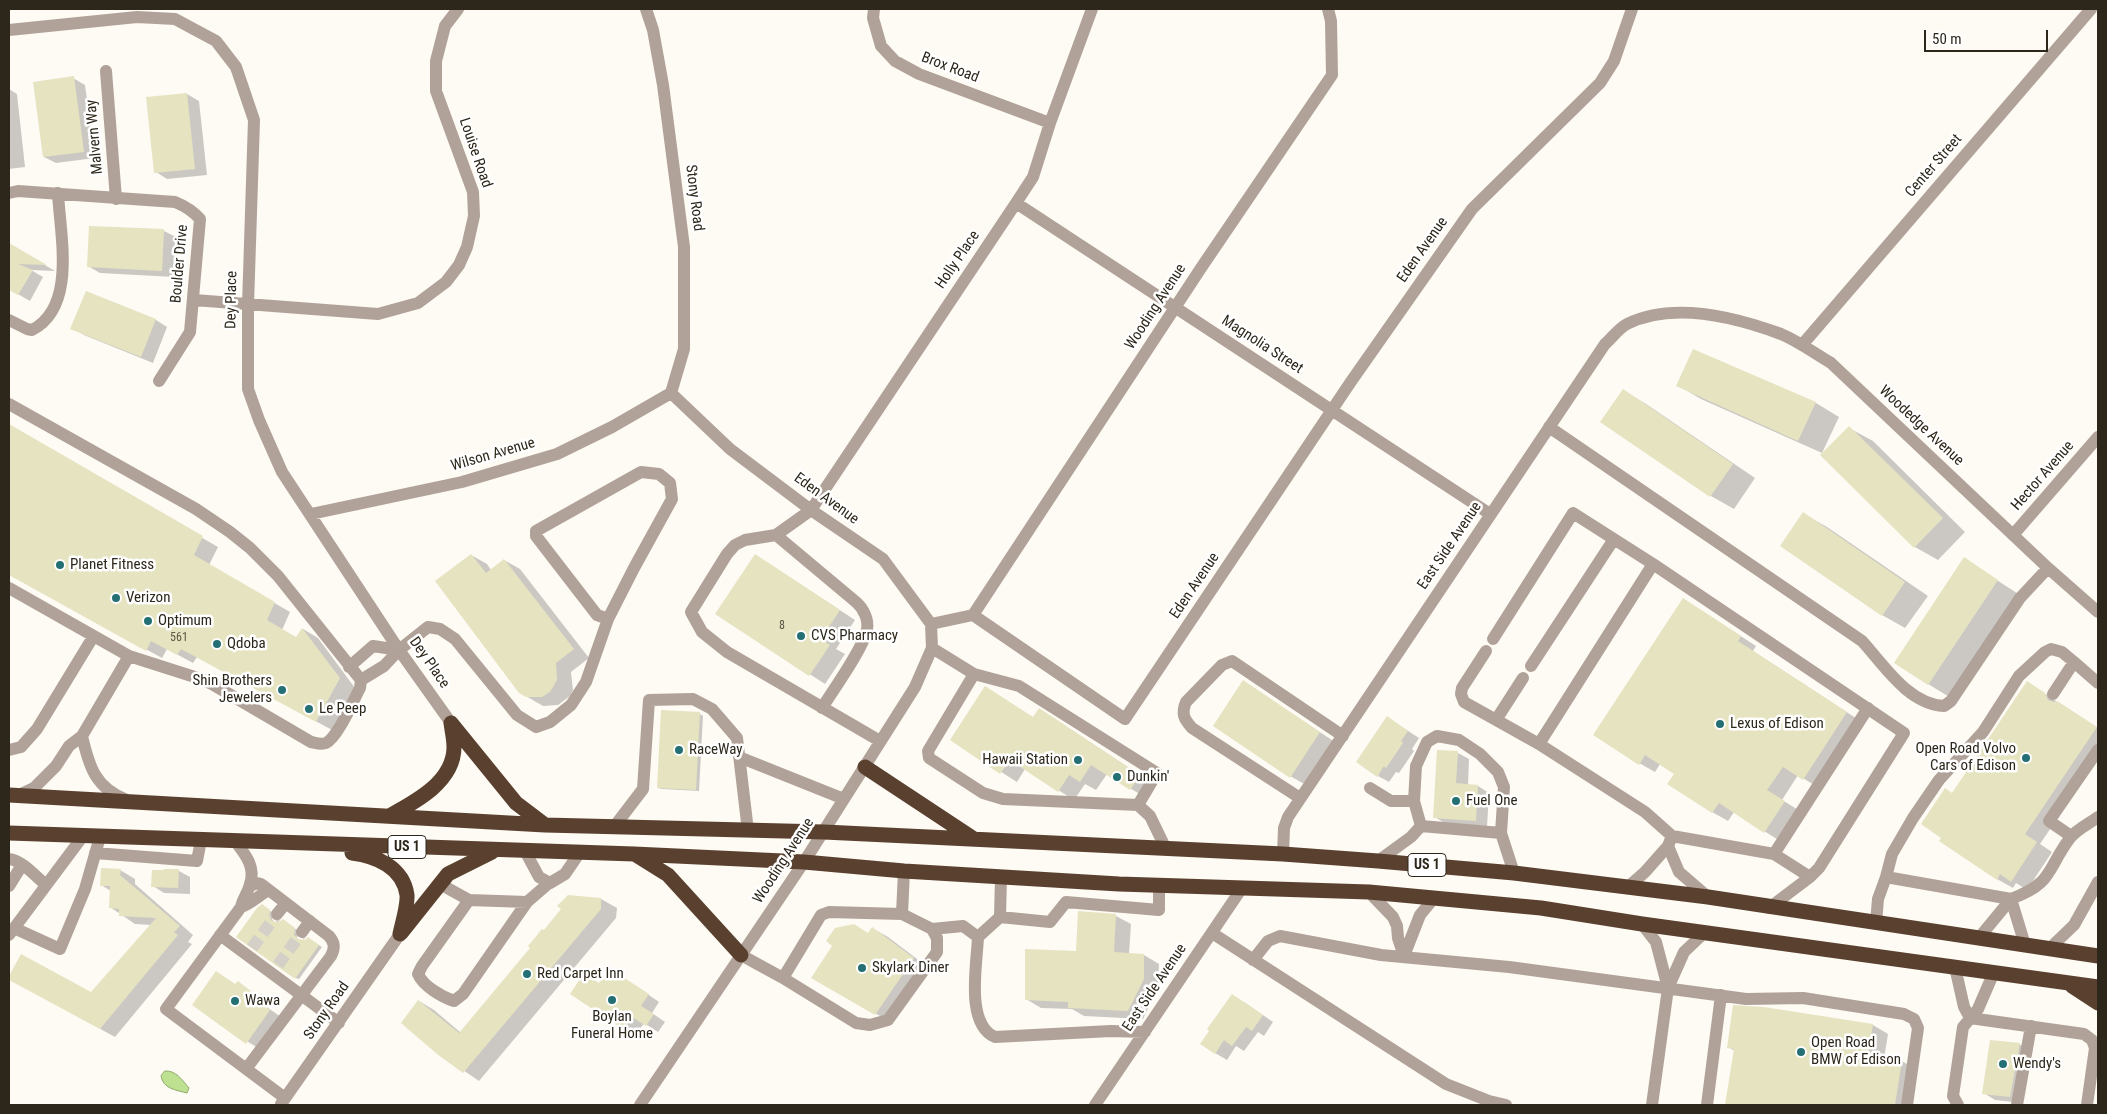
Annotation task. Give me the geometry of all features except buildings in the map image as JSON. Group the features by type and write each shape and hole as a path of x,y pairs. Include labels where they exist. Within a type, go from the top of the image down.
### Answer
{"highway":[{"path":"389,815 413,803 443,778 450,764 454,748 451,723"},
{"path":"451,723 516,803 545,825"},
{"path":"865,767 975,840"},
{"name":"US 1","path":"13,795 545,825 824,832 1283,854 1378,861 1514,873 1708,897 1769,908 2098,956"},
{"name":"US 1","path":"9,833 634,854 804,862 1001,877 1159,885 1369,892 1540,908 1704,933 2098,987"},
{"path":"288,843 360,854 384,861 400,876 407,896 400,934"},
{"path":"400,934 448,874 496,850"},
{"path":"634,854 668,875 741,955"},
{"path":"2066,982 2098,1003"}],"street":[{"name":"Louise Road","path":"194,300 378,314 418,303 446,282 459,265 467,247 474,216 473,192 436,91 436,61 445,26 458,9"},
{"name":"Stony Road","path":"646,9 653,30 663,85 684,247 684,349 671,393"},
{"name":"Brox Road","path":"874,9 872,18 881,46 894,62 919,74 1050,123"},
{"name":"Holly Place","path":"811,510 1033,177 1050,123 1092,9"},
{"name":"Wooding Avenue","path":"973,615 1174,308 1332,75 1331,21 1328,9"},
{"name":"Eden Avenue","path":"973,615 1125,719 1332,410 1472,209 1600,83 1614,61 1632,9"},
{"name":"Center Street","path":"1802,345 2091,9"},
{"name":"Dey Place","path":"9,30 137,17 175,19 216,41 236,67 254,120 248,305 248,389 259,420 282,472 399,650 451,723"},
{"name":"Malvern Way","path":"106,71 116,199"},
{"name":"Boulder Drive","path":"9,192 58,193 116,199 175,202 195,213 200,219 190,332 159,381"},
{"path":"9,320 27,330 32,330 49,317 58,302 63,276 58,193"},
{"name":"Magnolia Street","path":"1016,204 1490,514"},
{"name":"Woodedge Avenue","path":"1694,312 1781,334 1830,363 2048,568 2098,612"},
{"name":"East Side Avenue","path":"1283,854 1285,823 1300,798 1605,344 1626,324 1648,316 1694,312"},
{"name":"Eden Avenue","path":"671,393 730,448 811,510 883,559 931,624"},
{"name":"Wilson Avenue","path":"311,514 462,482 558,454 612,427 671,393"},
{"path":"9,404 196,509 250,548 278,576 361,680 360,688 336,732 328,742 321,745 311,742 201,679 129,656 9,588"},
{"path":"1549,427 1862,641 1895,680 1919,698 1935,706 1944,706 1950,701 2020,598 2048,568"},
{"name":"Hector Avenue","path":"2013,535 2098,437"},
{"path":"361,680 384,666 399,650 428,627 440,629 455,639 516,715 536,726 550,722 571,705 586,682 608,619 672,499 670,482 659,474 641,472 536,531 536,536 597,615 608,619"},
{"path":"811,510 776,535 745,540 735,545 727,554 691,612 702,632 727,652 880,741"},
{"path":"1493,639 1573,513 1653,564 1904,732 1819,868 1769,908"},
{"path":"776,535 856,602 862,608 867,621 868,628 857,650 822,708"},
{"path":"1531,666 1614,539"},
{"path":"1538,744 1653,564"},
{"path":"931,624 973,615"},
{"name":"Wooding Avenue","path":"640,1105 824,832 915,687 932,648 931,624"},
{"path":"9,750 21,747 37,729 93,637"},
{"path":"349,667 373,646 399,650"},
{"path":"932,648 974,674 1019,686 1157,773 1138,805"},
{"path":"1876,923 1878,900 1892,854 1913,818 1940,780 1983,732 2019,676 2045,652 2051,649 2062,652 2098,683"},
{"path":"1486,651 1462,688 1461,697 1466,704 1538,744 1645,812 1670,841 1679,872 1708,897"},
{"path":"13,795 34,788 56,766 69,746 82,736 129,656"},
{"path":"1300,798 1192,728 1184,717 1183,710 1186,702 1222,665 1232,661 1343,736"},
{"path":"2053,694 2074,662"},
{"path":"974,674 928,752 929,758 982,793 1003,799 1138,805 1150,816 1166,849"},
{"path":"1496,720 1523,678"},
{"path":"614,827 643,789 648,700 693,699 712,710 737,738 748,830"},
{"path":"1774,854 1868,708"},
{"path":"82,736 89,764 99,781 117,796 132,802"},
{"path":"1421,826 1414,801 1416,766 1427,742 1437,736 1460,740 1480,754 1498,772 1504,787 1501,833 1514,873"},
{"path":"2071,836 2049,821 2098,750"},
{"path":"739,757 844,799"},
{"path":"1370,788 1391,801 1414,801"},
{"path":"1978,939 2011,899 2038,887 2046,878 2071,836 2098,817"},
{"path":"1421,826 1501,833"},
{"path":"1378,861 1411,838 1421,826"},
{"path":"83,836 46,885 12,925 60,949 85,889 100,837"},
{"path":"95,853 197,861 201,840"},
{"path":"235,841 252,866 250,886 242,899 241,906 166,1008 246,1069 283,1102"},
{"path":"1670,841 1774,854 1810,877"},
{"path":"1628,887 1645,872 1670,841"},
{"path":"524,851 539,877 549,883"},
{"path":"469,900 418,974 421,980 440,994 454,1000 463,994 527,902 549,883 555,882 565,874 580,852"},
{"path":"9,859 13,859 22,865 46,885"},
{"path":"9,886 22,865"},
{"path":"902,914 904,871"},
{"path":"1001,877 1000,917 978,937 975,995 977,1014 988,1034 995,1037 1111,1031 1145,1032"},
{"path":"1886,877 2011,899"},
{"path":"2049,949 2074,925 2098,882"},
{"path":"246,1069 335,949 334,941 329,936 269,890 257,883 250,886"},
{"path":"440,884 469,900 527,902"},
{"path":"1000,917 1050,922 1066,902 1159,910 1159,885"},
{"name":"East Side Avenue","path":"1095,1105 1242,888"},
{"path":"241,906 250,904 259,894 269,890"},
{"path":"1369,892 1393,917 1404,956"},
{"path":"1404,956 1420,915 1434,898"},
{"path":"2011,899 2025,945"},
{"path":"277,914 286,903"},
{"path":"783,978 821,915 825,913 902,914 932,929 963,926 978,937"},
{"path":"302,932 310,921"},
{"path":"1642,924 1656,942 1668,988"},
{"path":"741,955 783,978 856,1023 879,1024 888,1020 937,952 937,938 932,929"},
{"path":"1212,933 1446,1084 1489,1102 1506,1105"},
{"path":"1652,1105 1668,988 1684,952 1704,933"},
{"name":"Stony Road","path":"283,1102 400,934"},
{"path":"220,935 275,969 302,995 339,1023"},
{"path":"1253,960 1268,941 1280,936 1381,955 1518,968 1746,998 1803,998 1910,1016 1918,1028 1907,1105"},
{"path":"1955,967 1964,1007 1970,1018"},
{"path":"1958,1105 1953,1096 1963,1027 1978,1009 1994,972"},
{"path":"1707,1105 1721,995"},
{"path":"1970,1018 2084,1034 2092,1040 2096,1048 2087,1105"},
{"path":"2017,1105 2030,1026"}],"shaded area":[{"path":"165,1071 176,1074 181,1079 189,1088 187,1093 164,1084 161,1076"}],"tunnel":[{"path":"252,948 277,914"},
{"path":"278,965 302,932"}],"place":[{"name":"Planet Fitness","path":"60,565"},
{"name":"Verizon","path":"116,598"},
{"name":"Optimum","path":"148,621"},
{"name":"CVS Pharmacy","path":"801,636"},
{"name":"Qdoba","path":"217,644"},
{"name":"Shin Brothers Jewelers","path":"282,690"},
{"name":"Le Peep","path":"309,709"},
{"name":"Lexus of Edison","path":"1720,724"},
{"name":"RaceWay","path":"679,750"},
{"name":"Open Road Volvo Cars of Edison","path":"2026,758"},
{"name":"Hawaii Station","path":"1078,760"},
{"name":"Dunkin'","path":"1117,777"},
{"name":"Fuel One","path":"1456,801"},
{"name":"Skylark Diner","path":"862,968"},
{"name":"Red Carpet Inn","path":"527,974"},
{"name":"Boylan Funeral Home","path":"612,1000"},
{"name":"Wawa","path":"235,1001"},
{"name":"Open Road BMW of Edison","path":"1801,1052"},
{"name":"Wendy's","path":"2003,1064"}]}
